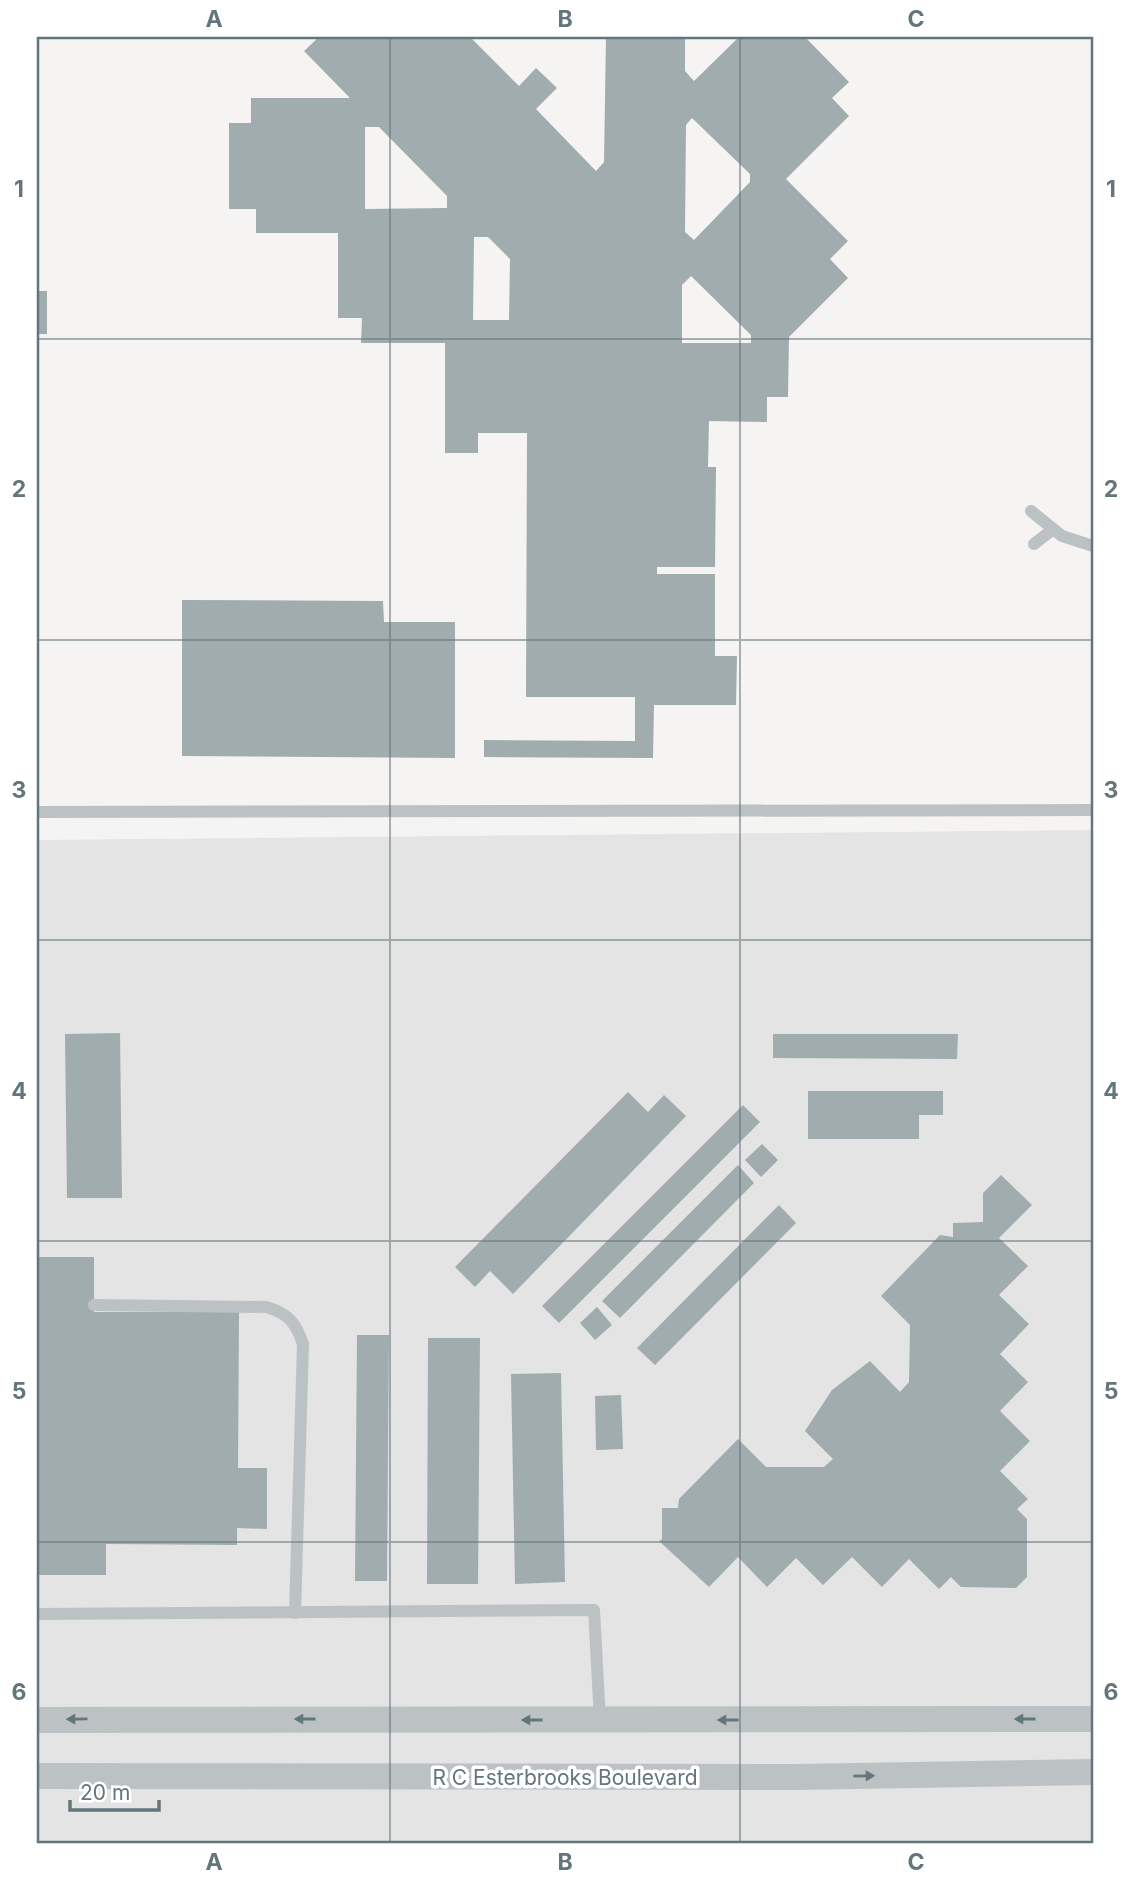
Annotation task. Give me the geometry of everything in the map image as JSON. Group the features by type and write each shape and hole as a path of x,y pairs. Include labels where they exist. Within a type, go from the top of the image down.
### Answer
{"street":[{"path":"37,1720 1093,1719"},
{"name":"R C Esterbrooks Boulevard","path":"37,1776 796,1777 1093,1772"}],"lane":[{"path":"1031,511 1052,530 1093,546"},
{"path":"1034,544 1052,530"},
{"path":"37,812 1093,810"},
{"path":"94,1305 266,1307 283,1312 297,1327 303,1344 295,1613"},
{"path":"37,1614 594,1610 600,1720"}],"shaded area":[{"path":"1093,830 1093,1844 37,1844 37,840"}],"building":[{"path":"319,37 470,37 519,86 536,68 557,88 536,109 596,171 604,162 606,37 685,37 685,71 694,81 739,37 805,37 849,82 832,98 849,116 786,179 848,241 830,259 848,278 789,337 788,397 767,397 767,422 709,421 708,467 716,467 715,567 657,567 657,574 715,574 715,656 737,656 736,705 654,705 653,758 484,757 484,740 635,741 635,697 526,697 527,433 478,433 478,453 445,453 445,343 361,343 362,318 338,318 338,233 256,233 256,209 229,209 229,123 251,123 251,98 350,98 304,51","holes":["692,118 750,174 750,182 694,240 685,232 686,125","365,127 379,127 447,196 447,208 365,209","474,237 488,237 510,259 509,320 473,320","691,276 751,335 751,343 682,343 682,285"]},
{"path":"37,291 47,291 47,334 37,334"},
{"path":"182,600 383,601 384,622 455,622 455,758 182,756"},
{"path":"120,1033 122,1198 67,1198 65,1034"},
{"path":"773,1034 958,1034 957,1059 773,1058"},
{"path":"808,1091 943,1091 943,1115 919,1115 919,1139 808,1139"},
{"path":"628,1092 648,1112 664,1095 686,1116 513,1294 490,1271 475,1287 455,1267"},
{"path":"743,1105 760,1122 559,1323 542,1306"},
{"path":"762,1144 778,1160 761,1177 745,1160"},
{"path":"738,1165 754,1183 620,1318 602,1301"},
{"path":"1001,1175 1032,1205 999,1238 1028,1266 999,1295 1029,1324 1000,1354 1028,1382 1000,1411 1030,1441 1000,1471 1028,1499 1017,1509 1027,1519 1027,1577 1016,1588 961,1587 951,1577 939,1589 909,1559 882,1587 852,1557 823,1585 796,1558 767,1587 738,1557 709,1587 659,1541 662,1539 662,1508 678,1508 679,1499 738,1439 766,1467 824,1467 833,1459 805,1431 832,1390 870,1361 900,1392 909,1382 910,1325 881,1296 940,1235 953,1237 953,1223 983,1222 983,1193"},
{"path":"779,1205 796,1223 655,1365 637,1348"},
{"path":"37,1257 94,1257 94,1312 239,1312 238,1468 267,1468 267,1529 237,1528 237,1545 106,1544 106,1575 37,1575"},
{"path":"597,1307 612,1325 595,1340 580,1323"},
{"path":"357,1335 389,1335 387,1581 355,1581"},
{"path":"428,1338 480,1338 478,1584 427,1584"},
{"path":"561,1373 565,1582 515,1584 511,1374"},
{"path":"621,1395 623,1449 596,1450 595,1396"}]}
